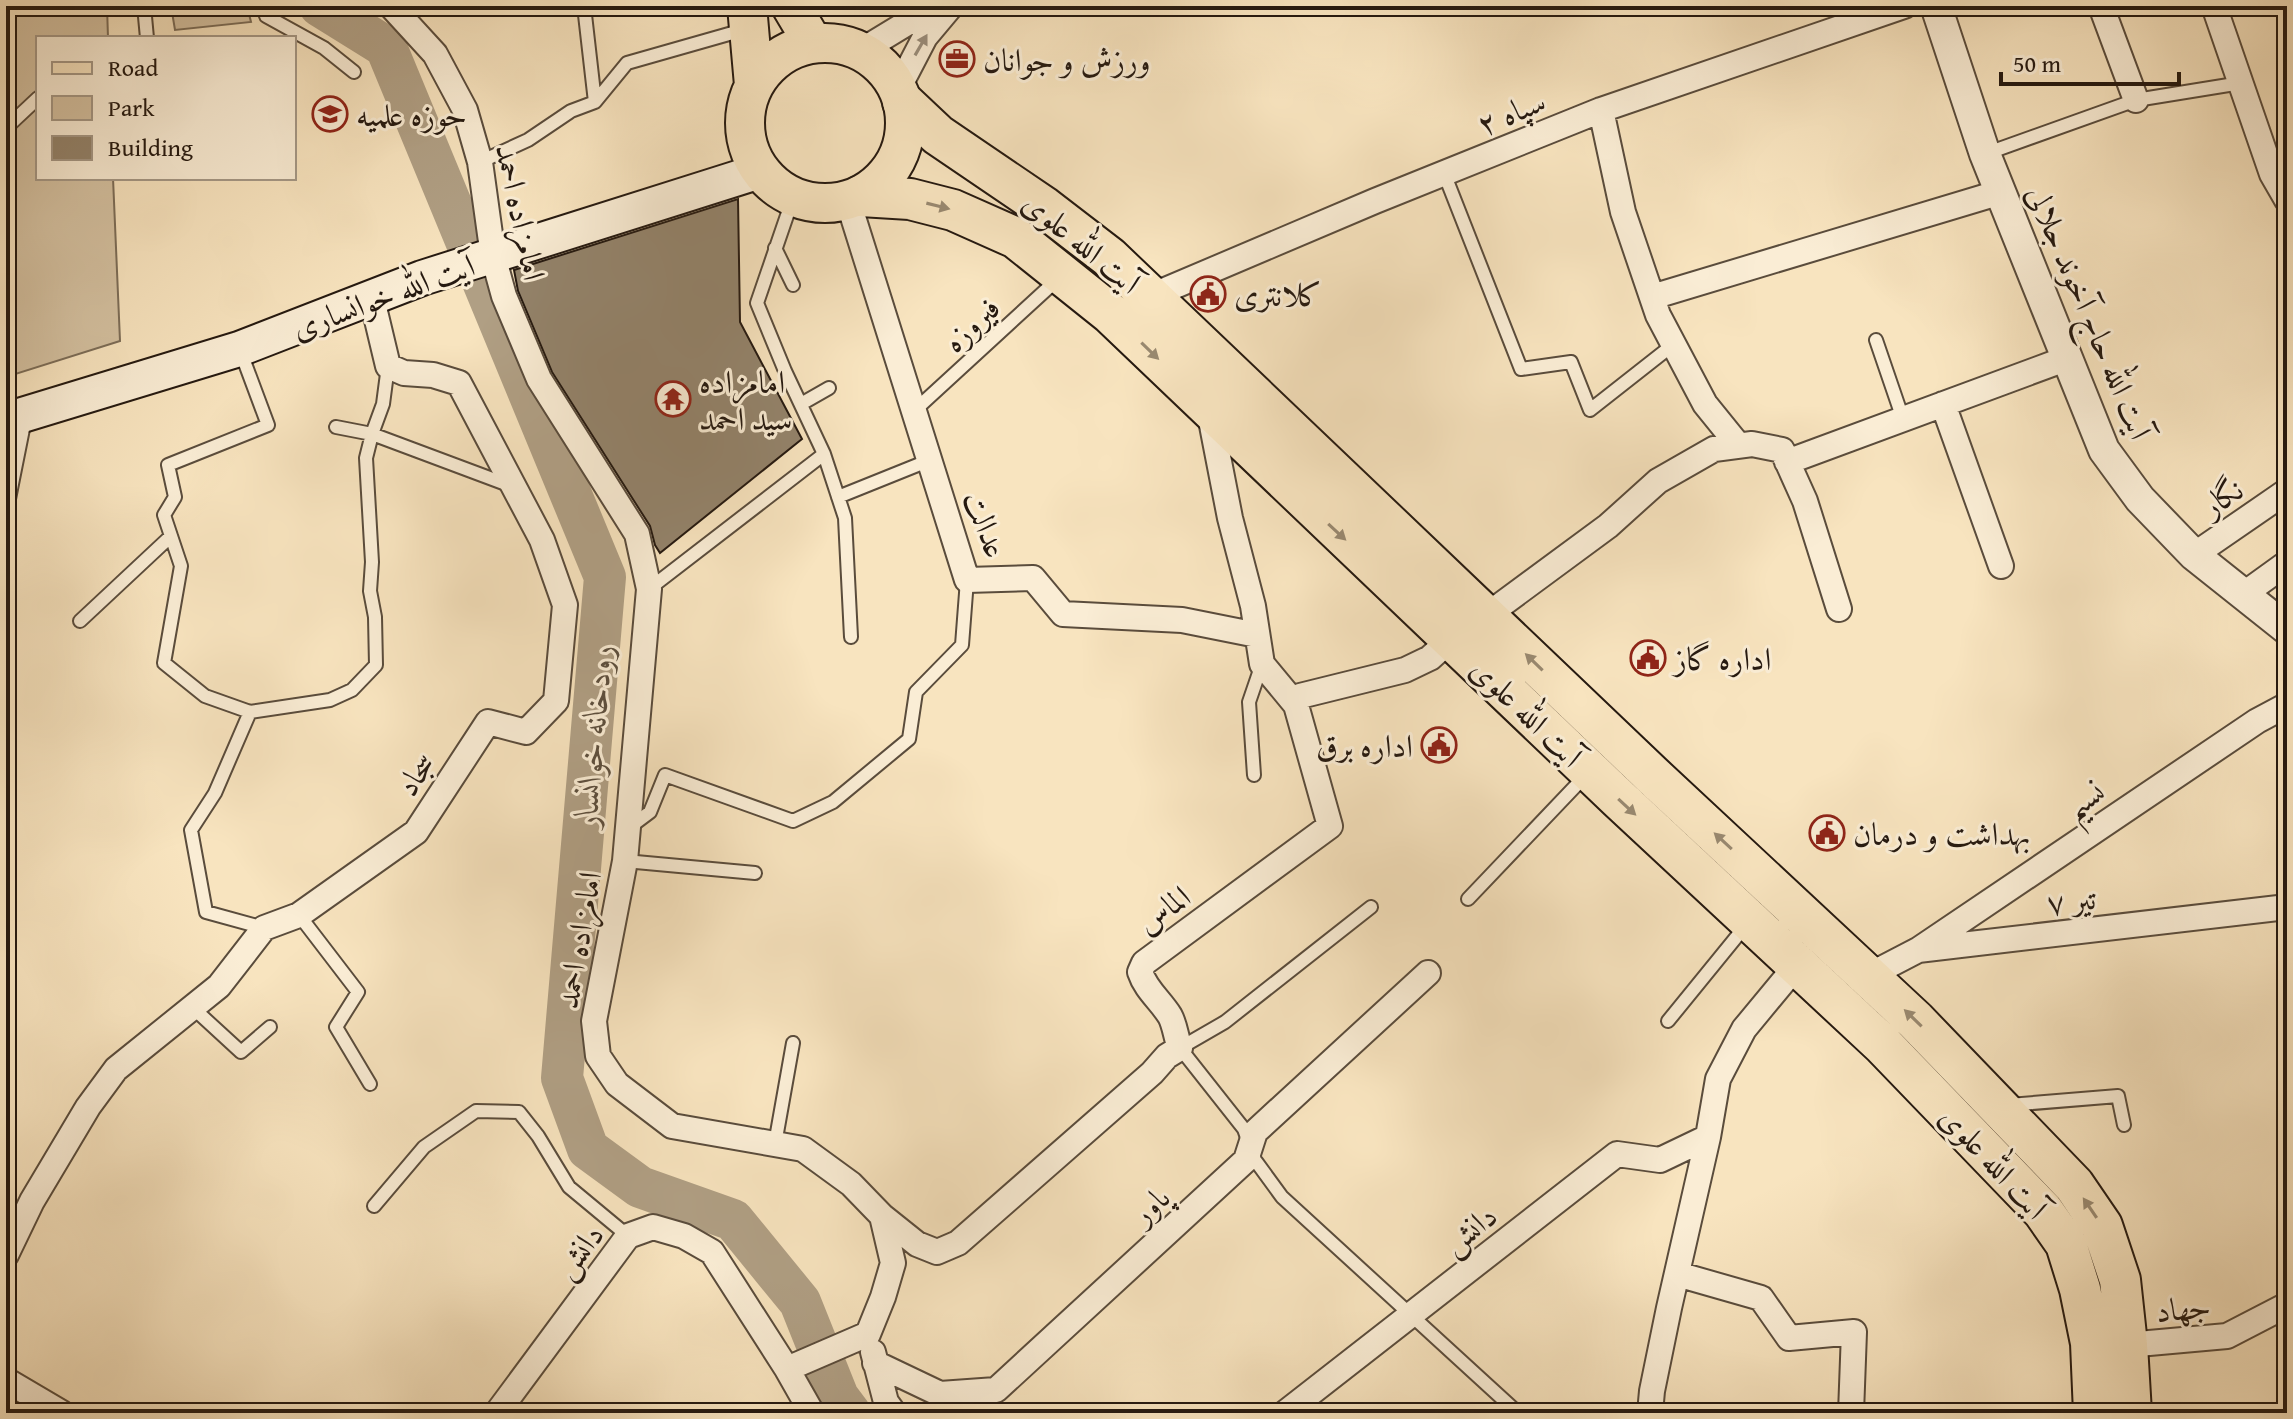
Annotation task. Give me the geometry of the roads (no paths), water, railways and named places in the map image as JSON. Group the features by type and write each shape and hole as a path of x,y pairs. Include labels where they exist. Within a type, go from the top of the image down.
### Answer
{"highway":[{"name":"آیت الله علوی","path":"900,95 938,135 1044,207 1109,257 1651,774 1915,1020 2074,1185 2102,1226 2120,1280 2109,1344"},
{"name":"آیت الله علوی","path":"854,198 910,199 953,210 1016,238 1111,314 1589,771 1883,1045 2043,1211 2066,1244 2080,1289 2109,1344"},
{"path":"2094,1413 2109,1344"},
{"path":"2109,1344 2131,1413"}],"main road":[{"path":"791,6 813,43"},
{"path":"748,17 754,85"},
{"path":"813,43 838,44 861,51 883,67 900,95 906,124 903,146 894,166 879,183 854,198 820,204 793,198 760,171 749,151 744,129 746,106 754,85 778,57 795,48 813,43"},
{"name":"آیت الله خوانساری","path":"16,418 239,349 422,278 760,171"}],"street":[{"name":"امامزاده احمد","path":"391,6 435,54 465,110 480,162 493,256 504,296 539,379 637,534 649,589 625,861 594,1021 598,1056 617,1084 672,1126 803,1149 851,1184 882,1216"},
{"path":"861,51 935,6"},
{"path":"900,95 925,37 951,6"},
{"name":"سپاه ۲","path":"1149,297 1601,110 1904,6"},
{"name":"آیت الله حاج آخوند جلالی","path":"1936,6 1985,154 2104,450 2140,499 2194,555 2287,629"},
{"path":"2101,6 2136,100"},
{"path":"2214,6 2272,174 2287,200"},
{"path":"1601,110 1623,212 1658,315 1705,404 1739,446"},
{"path":"1652,297 2001,192"},
{"name":"عدالت","path":"854,198 914,411 967,580 1033,578 1063,614 1182,620 1257,635"},
{"path":"372,299 388,366"},
{"path":"1787,462 2068,358"},
{"name":"سجاد","path":"264,928 299,915 416,832 488,722 526,732 556,701 565,605 542,540 459,383 433,375 404,373 388,366"},
{"path":"1943,404 2001,566"},
{"path":"1209,408 1230,518 1253,606 1262,664 1296,705 1300,696 1405,670 1430,658 1451,639"},
{"path":"1486,616 1608,526 1658,481 1714,449 1752,444 1782,450 1805,501 1839,609"},
{"name":"نگار","path":"2194,555 2287,491"},
{"path":"2244,594 2287,563"},
{"name":"الماس","path":"1180,1048 1172,1019 1144,984 1140,972 1144,963 1330,826 1296,705"},
{"name":"نسیم","path":"1918,950 2257,721 2287,705"},
{"name":"۷ تیر","path":"1868,976 1918,950 2287,907"},
{"path":"6,1255 32,1201 88,1107 116,1069 219,986 264,928"},
{"path":"1650,1413 1652,1391 1718,1079 1744,1029 1797,965"},
{"name":"پاور","path":"875,1363 940,1394 996,1390 1246,1160 1255,1132 1428,973"},
{"path":"882,1216 917,1244 937,1252 958,1243 1152,1073 1167,1056 1180,1048"},
{"name":"دانش","path":"1285,1413 1617,1154 1660,1160 1708,1137"},
{"path":"882,1216 893,1263 868,1334 886,1402 894,1413"},
{"name":"دانش","path":"497,1413 628,1236 653,1227 684,1236 712,1252 812,1413"},
{"path":"1677,1274 1761,1298 1789,1338 1854,1332 1851,1413"},
{"name":"جهاد","path":"2109,1344 2227,1336 2287,1305"},
{"path":"787,1369 868,1334"},
{"path":"6,1380 62,1413"}],"lane":[{"path":"144,6 147,36"},
{"path":"264,6 266,16 324,48 354,72"},
{"path":"584,6 595,102"},
{"path":"480,162 528,140 571,111 595,102 627,63 748,17"},
{"path":"1985,154 2136,100 2241,83"},
{"path":"6,128 36,100"},
{"path":"1444,173 1521,369 1571,362 1590,410 1674,344"},
{"path":"793,198 757,303 824,454 845,518 851,637"},
{"path":"775,248 793,285"},
{"name":"فیروزه","path":"914,411 1062,275"},
{"path":"1876,340 1903,419"},
{"path":"239,349 268,425 168,465 175,497 164,515 181,566 164,663 205,696 250,712 330,700 352,690 376,665 375,617 370,591 372,562 366,458 383,404 388,366"},
{"path":"801,404 829,388"},
{"path":"6,514 16,418"},
{"path":"336,427 372,434 513,487"},
{"path":"649,589 824,454"},
{"path":"838,497 930,460"},
{"path":"80,621 171,536"},
{"path":"627,829 650,812 665,775 793,821 833,802 909,739 916,692 962,645 967,580"},
{"path":"1254,775 1249,702 1262,664"},
{"path":"250,712 215,793 191,830 206,912 264,928"},
{"path":"1468,899 1589,771"},
{"path":"625,861 755,873"},
{"path":"1371,907 1225,1022 1180,1048 1244,1129 1255,1160 1282,1197 1518,1413"},
{"path":"299,915 358,992 336,1027 370,1084"},
{"path":"1668,1021 1750,921"},
{"path":"192,1007 241,1052 270,1027"},
{"path":"775,1144 793,1043"},
{"path":"1998,1106 2118,1096 2124,1125"},
{"path":"374,1206 424,1147 476,1111 519,1112 538,1136 569,1187 628,1236"}],"waterway":[{"name":"رودخانه خوانسار","path":"320,6 386,47 605,577 562,1078 588,1149 640,1187 733,1220 800,1302 838,1397 850,1413"}],"place":[{"name":"ورزش و جوانان","path":"957,59"},
{"name":"حوزه علمیه","path":"330,114"},
{"name":"کلانتری","path":"1208,294"},
{"name":"امامزاده سید احمد","path":"673,399"},
{"name":"اداره گاز","path":"1648,658"},
{"name":"اداره برق","path":"1439,745"},
{"name":"بهداشت و درمان","path":"1827,833"}]}
